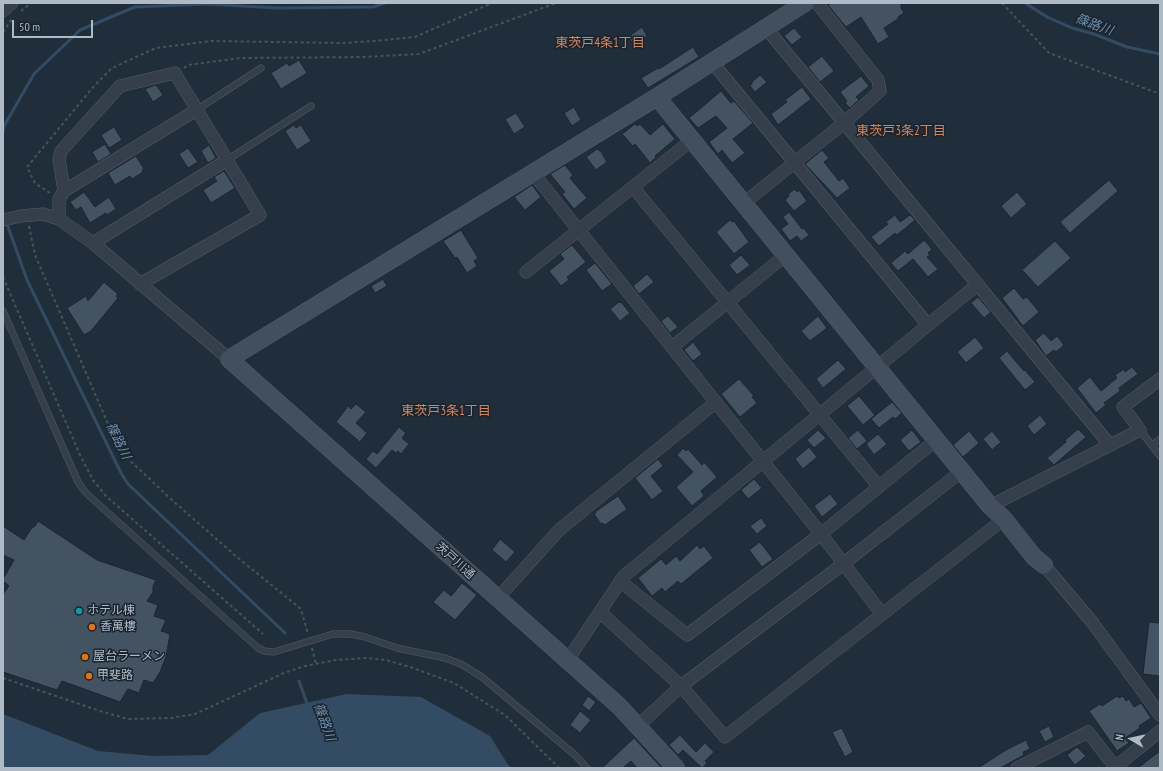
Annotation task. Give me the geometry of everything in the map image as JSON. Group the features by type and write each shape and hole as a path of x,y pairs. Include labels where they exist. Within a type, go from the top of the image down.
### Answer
{"street":[{"path":"3,220 25,219 43,214 59,219 92,243 229,359 657,97 805,3"},
{"path":"744,203 845,122 880,90 878,80 816,3"},
{"path":"9,13 16,7"},
{"path":"766,28 1110,445"},
{"path":"712,62 928,325"},
{"path":"59,219 61,195 59,159 61,151 120,86 175,73 198,109 260,215 140,284"},
{"path":"657,97 990,506 1004,519 1034,557 1044,565 1092,622 1160,715"},
{"path":"61,195 198,109"},
{"path":"526,272 692,140"},
{"path":"92,243 227,160"},
{"path":"533,173 763,461 882,614"},
{"path":"633,187 879,487"},
{"path":"672,347 786,255"},
{"path":"567,661 624,576 978,284"},
{"name":"茨戸川通","path":"229,359 619,706 676,768"},
{"path":"990,506 1140,430 1123,408 1160,379"},
{"path":"498,598 559,530 716,402"},
{"path":"620,581 686,635 820,534 936,440"},
{"path":"638,726 681,686 843,564 962,471"},
{"path":"600,612 681,686 724,737 1004,519"},
{"path":"1017,768 1088,732 1115,767 1160,731"}],"lane":[{"path":"198,109 261,68"},
{"path":"227,160 311,106"},
{"path":"3,311 78,482 86,493 258,648 274,652 333,634 351,634 365,637 397,648 445,658 460,664 482,678 576,756 587,768"},
{"path":"1140,430 1160,456"},
{"path":"1152,445 1160,438"}],"path":[{"path":"16,7 31,3"},
{"path":"61,195 35,183 27,167 94,86 112,68 156,48 211,42 343,43 414,37 492,3"},
{"path":"175,73 188,65 241,58 364,57 419,54 556,3"},
{"path":"1002,3 1049,53 1160,94"},
{"path":"3,32 9,13"},
{"path":"25,219 35,255 115,440 124,455 173,501 301,609 316,664"},
{"path":"3,277 80,455 93,480 106,496 263,634"},
{"path":"3,678 128,719 171,718 195,714 284,673 316,664 335,660 366,658 386,660 414,668 454,683 504,715 559,768"}],"water":[{"path":"347,694 421,697 490,736 511,768 3,768 3,714 98,751 153,756 208,755 260,713"}],"building":[{"path":"832,3 901,3 901,8 904,13 884,28 889,37 878,44 861,17 846,27 828,5"},
{"path":"642,27 647,36 634,45 628,37"},
{"path":"794,28 802,37 792,45 784,36"},
{"path":"693,47 699,57 648,88 641,78 658,68 659,69"},
{"path":"822,56 834,71 820,82 808,67"},
{"path":"299,60 307,73 281,89 271,73 287,63 289,66"},
{"path":"760,75 767,82 755,92 750,86 752,82"},
{"path":"861,76 869,86 856,97 859,100 850,108 845,103 847,101 840,92"},
{"path":"155,85 163,95 153,102 145,89"},
{"path":"802,87 811,99 778,125 771,114 787,102 785,100"},
{"path":"721,91 731,103 734,101 753,123 733,139 745,153 732,163 722,150 718,154 709,142 727,128 716,116 698,128 689,118"},
{"path":"574,107 581,120 572,126 564,113"},
{"path":"516,113 525,127 514,134 505,119"},
{"path":"635,124 637,126 640,124 650,135 663,124 675,139 655,156 656,157 650,163 635,144 633,146 622,134"},
{"path":"294,125 296,128 301,125 311,141 297,150 285,131"},
{"path":"114,127 122,140 109,148 101,135"},
{"path":"105,144 111,154 98,162 92,152"},
{"path":"209,145 216,158 208,163 201,151"},
{"path":"188,148 198,162 188,168 179,154"},
{"path":"597,149 599,151 600,150 607,162 596,170 586,157"},
{"path":"822,150 829,158 824,162 839,181 843,178 850,188 837,198 805,164"},
{"path":"136,156 144,169 142,170 143,172 132,179 130,176 115,185 108,173"},
{"path":"565,165 573,175 570,178 587,198 574,209 562,194 565,192 550,174"},
{"path":"224,171 235,188 211,203 203,190 217,181 214,177"},
{"path":"1109,180 1118,191 1070,233 1060,222"},
{"path":"532,185 541,197 525,210 514,197"},
{"path":"795,189 797,192 799,190 807,201 794,211 785,200 789,196 788,194"},
{"path":"84,192 95,207 109,197 116,209 107,215 106,213 90,223 81,207 76,210 70,202"},
{"path":"1017,192 1027,204 1011,218 1001,206"},
{"path":"789,212 802,229 804,228 809,235 801,241 797,236 790,241 781,229 788,224 783,217"},
{"path":"895,215 900,222 910,215 915,220 897,235 895,233 879,246 871,237 888,224 886,222"},
{"path":"730,220 732,222 734,221 749,242 734,254 716,232"},
{"path":"461,230 478,258 474,261 477,266 467,273 457,257 455,258 443,241"},
{"path":"924,240 932,249 928,253 930,255 927,257 938,269 928,277 913,259 898,271 891,263 905,251 908,254"},
{"path":"1055,241 1071,258 1038,287 1022,270"},
{"path":"572,245 586,262 567,277 569,280 561,286 549,271 564,259 560,254"},
{"path":"741,255 750,265 737,275 729,265"},
{"path":"595,263 612,284 602,291 586,270"},
{"path":"647,274 654,282 639,294 633,286"},
{"path":"383,279 387,286 375,293 371,286"},
{"path":"104,282 118,294 116,296 118,298 91,331 84,335 67,308 86,296 88,301"},
{"path":"1014,288 1023,299 1027,297 1039,312 1023,326 1002,298"},
{"path":"978,297 991,312 984,318 971,303"},
{"path":"621,302 630,313 620,321 610,309"},
{"path":"668,316 678,327 670,333 661,321"},
{"path":"818,316 827,328 810,341 801,331"},
{"path":"1044,333 1051,341 1057,336 1064,345 1056,352 1054,350 1046,356 1035,340"},
{"path":"975,337 984,348 966,363 957,352"},
{"path":"693,342 702,354 693,361 684,350"},
{"path":"1007,351 1035,382 1025,390 999,358"},
{"path":"838,360 846,369 823,388 816,379"},
{"path":"1132,367 1138,374 1119,388 1120,391 1104,403 1106,405 1096,413 1077,388 1090,377 1101,391 1117,378 1115,375 1124,369 1125,372"},
{"path":"739,379 754,396 752,397 757,403 740,417 721,394"},
{"path":"859,396 875,415 863,425 847,406"},
{"path":"892,402 902,413 895,419 893,417 879,428 871,419"},
{"path":"356,404 366,412 356,423 367,433 360,442 336,422 348,406 351,409"},
{"path":"1040,415 1047,424 1034,435 1027,426"},
{"path":"399,427 406,433 402,438 409,444 401,454 398,451 396,453 392,450 376,468 366,459 373,451 377,454"},
{"path":"1078,429 1086,437 1054,465 1047,458 1066,442 1065,440"},
{"path":"818,430 826,438 814,448 807,440"},
{"path":"858,430 867,441 857,449 848,438"},
{"path":"912,430 921,442 909,451 900,440"},
{"path":"969,431 979,443 963,457 953,445"},
{"path":"992,431 1001,442 992,450 983,439"},
{"path":"878,434 887,444 874,455 866,444"},
{"path":"809,447 817,457 803,469 795,459"},
{"path":"683,448 686,451 688,449 702,465 704,462 717,477 701,491 704,496 692,506 676,487 693,472 677,455"},
{"path":"658,459 663,466 651,476 663,491 652,500 635,478"},
{"path":"754,479 762,488 748,499 741,490"},
{"path":"830,494 838,504 822,517 814,506"},
{"path":"618,496 627,509 605,525 603,523 601,524 594,514 596,513 595,512"},
{"path":"761,518 767,526 757,534 750,526"},
{"name":"ホテル棟","path":"38,521 97,560 156,580 153,586 153,592 147,601 158,605 154,616 166,620 161,631 170,634 166,657 160,672 153,683 144,680 139,693 128,689 120,702 62,681 57,690 3,672 3,594 9,586 3,581 3,579 14,560 3,555 3,526 24,540"},
{"path":"500,539 515,552 506,562 492,550"},
{"path":"760,542 773,559 762,567 749,550"},
{"path":"697,545 700,549 704,546 713,558 681,584 678,581 665,592 662,588 652,596 638,578 661,559 666,565 676,556 680,561"},
{"path":"462,583 477,595 455,620 433,602 444,590 451,596"},
{"path":"1149,622 1160,623 1160,676 1143,674"},
{"path":"588,696 596,702 589,711 582,705"},
{"path":"1117,696 1119,698 1123,696 1126,701 1129,699 1134,707 1141,703 1151,718 1139,726 1140,728 1125,738 1129,743 1117,751 1089,711 1100,704 1102,706"},
{"path":"580,711 591,720 580,733 570,725"},
{"path":"1049,726 1054,737 1045,742 1039,731"},
{"path":"842,728 853,752 845,757 832,732"},
{"path":"680,735 696,752 705,743 714,752 705,761 707,763 702,768 683,750 678,755 669,745"},
{"path":"634,738 662,768 637,768 631,761 623,768 602,768"},
{"path":"1026,740 1030,749 1023,752 1024,755 1000,768 978,768 1006,750"},
{"path":"1077,747 1086,756 1075,765 1067,755"},
{"path":"1160,751 1160,768 1138,768 1152,757"}],"waterway":[{"name":"篠路川","path":"3,132 4,126 34,74 80,30 135,7 207,4 278,8 373,7 385,3"},
{"name":"篠路川","path":"1025,3 1047,17 1072,28 1094,34 1127,47 1160,54"},
{"name":"篠路川","path":"6,221 27,280 121,473 128,484 285,633"},
{"name":"篠路川","path":"299,681 308,706"}],"place":[{"name":"ホテル棟","path":"79,611"},
{"name":"香萬樓","path":"92,627"},
{"name":"屋台ラーメン","path":"85,657"},
{"name":"甲斐路","path":"89,676"}],"district":[{"name":"東茨戸4条1丁目","path":"600,43"},
{"name":"東茨戸3条2丁目","path":"901,131"},
{"name":"東茨戸3条1丁目","path":"446,411"}]}
